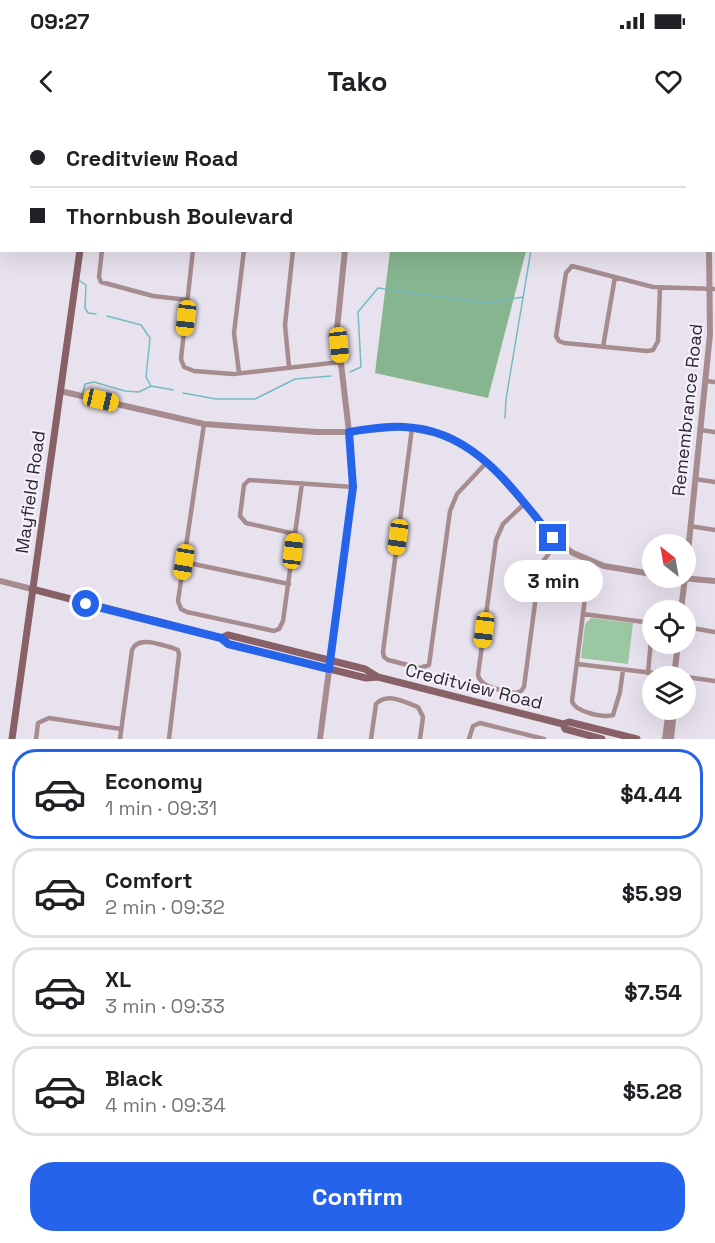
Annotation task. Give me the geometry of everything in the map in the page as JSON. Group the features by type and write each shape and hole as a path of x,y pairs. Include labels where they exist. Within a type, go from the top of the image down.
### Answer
{"main road":[{"name":"Mayfield Road","path":"12,739 80,252"},
{"name":"Creditview Road","path":"32,589 221,638 228,644 366,678 378,677"},
{"name":"Creditview Road","path":"221,638 228,635 331,660 365,669 378,677 563,724 569,722 637,739"},
{"name":"Creditview Road","path":"563,724 565,729 602,739"}],"street":[{"path":"102,252 99,277 101,282 153,296 188,300"},
{"path":"193,252 182,366 194,371 224,374 340,362"},
{"path":"239,373 234,333 244,252"},
{"path":"289,367 285,325 293,252"},
{"path":"320,739 353,487 340,362 338,314 345,252"},
{"name":"Remembrance Road","path":"689,534 713,334 713,289 709,252"},
{"path":"660,288 658,341 655,349 650,351 564,343 556,336 566,273 570,268 576,266 660,288 713,289"},
{"path":"603,347 615,276"},
{"path":"706,381 715,382"},
{"path":"60,391 204,424 309,432 412,428 450,437 487,462 557,542 593,563 642,573"},
{"path":"204,424 184,562 179,604 181,609 198,615 274,631 281,627 302,483"},
{"path":"412,428 383,652 386,659 420,668 429,665 450,511 458,494 487,462"},
{"path":"700,430 715,432"},
{"path":"295,534 246,523 240,516 244,486 249,480 353,487"},
{"path":"695,480 715,482"},
{"path":"524,504 503,524 496,540 478,675 484,685 516,693 523,689 539,573 547,554 557,542"},
{"path":"690,526 715,530"},
{"path":"184,562 289,584"},
{"path":"593,563 588,575 572,704 577,709 610,717 616,711 623,670"},
{"path":"696,579 715,581"},
{"name":"Creditview Road","path":"0,581 32,589"},
{"path":"583,614 642,622"},
{"path":"696,629 715,632"},
{"path":"120,739 133,646 141,641 178,650 179,659 169,739"},
{"path":"577,664 642,672"},
{"path":"696,678 715,681"},
{"path":"371,739 376,704 379,700 389,697 418,706 423,717 420,739"},
{"path":"36,739 38,723 49,718 122,729"},
{"path":"665,739 669,720"},
{"path":"671,720 671,739"},
{"path":"469,739 470,730 476,724 505,728 544,739"}],"green space":[{"path":"390,252 526,252 488,398 375,373"},
{"path":"591,618 633,623 628,664 581,658 585,624"}],"waterway":[{"path":"505,418 506,399 531,252"},
{"path":"80,281 86,285 85,308 88,313 96,314"},
{"path":"350,372 361,367 358,312 378,288 486,303 523,297"},
{"path":"107,316 141,325 150,338 146,377 151,386"},
{"path":"183,393 216,399 255,399 295,379 331,376"},
{"path":"83,393 85,384 94,382 125,391 139,392 151,386 173,390"}],"route":[{"path":"86,604 221,638 228,644 329,669 353,487 349,432 370,429 403,427 450,437 475,452 494,469 553,538"}]}
